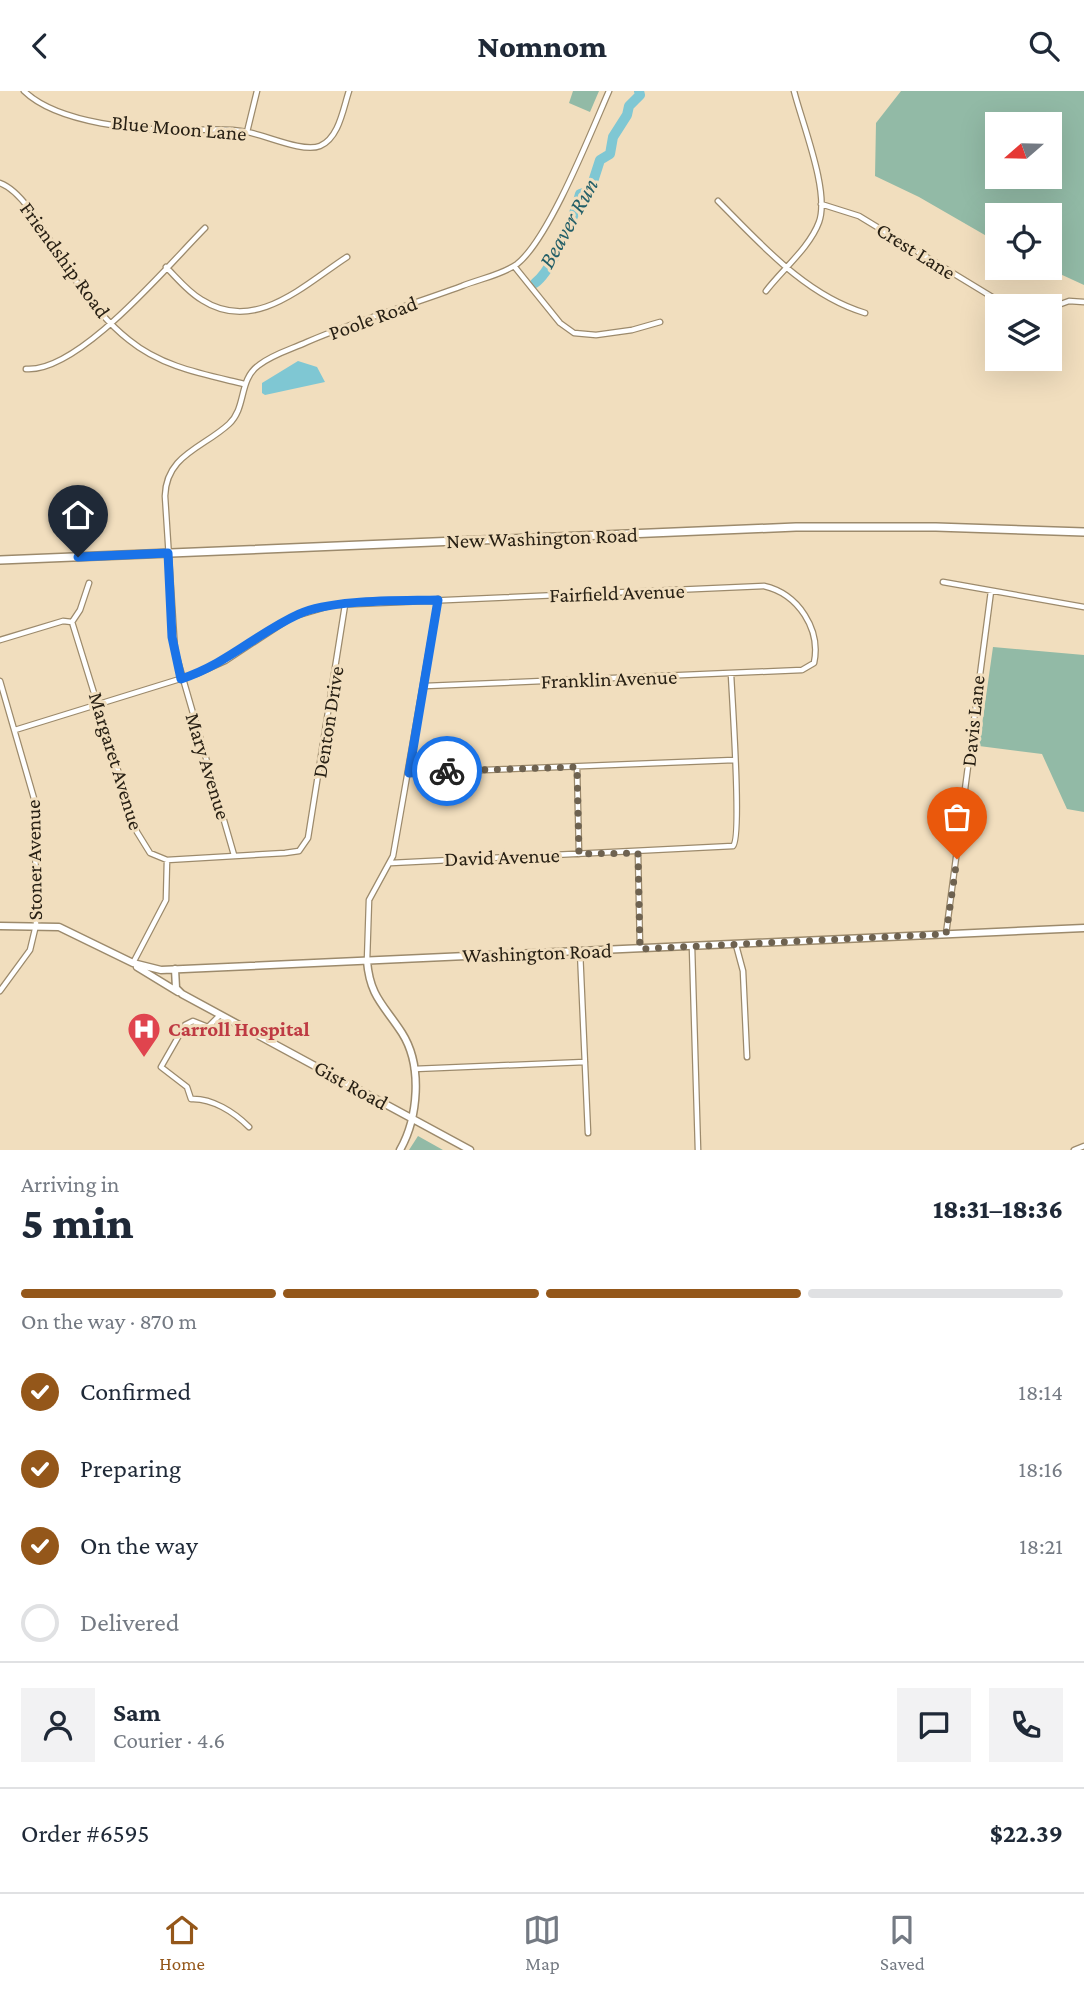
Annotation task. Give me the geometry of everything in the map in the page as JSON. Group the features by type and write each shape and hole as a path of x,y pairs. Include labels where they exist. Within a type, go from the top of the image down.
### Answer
{"main road":[{"name":"New Washington Road","path":"0,560 796,527 969,527 1084,532"},
{"name":"Washington Road","path":"0,926 36,925 66,930 133,963 152,969 692,947 1084,927"},
{"path":"367,961 374,994 404,1036 413,1069 414,1120 400,1150"},
{"name":"Gist Road","path":"133,963 167,988 470,1150"},
{"path":"175,969 176,988 182,994"}],"street":[{"name":"Blue Moon Lane","path":"24,91 52,109 97,121 160,129 247,132 306,147 321,146 333,135 349,91"},
{"path":"247,132 257,91"},
{"name":"Poole Road","path":"168,553 165,491 169,476 181,458 232,420 241,402 244,384 261,363 283,352 514,266 528,253 542,231 609,91"},
{"path":"766,291 819,223 819,182 794,91"},
{"name":"Friendship Road","path":"0,183 20,197 71,274 110,323 141,349 165,362 244,384"},
{"path":"718,201 786,266 825,297 865,313"},
{"name":"Crest Lane","path":"821,204 859,216 987,294"},
{"path":"26,369 44,367 64,360 110,323 205,228"},
{"path":"166,267 206,302 243,312 262,309 282,301 347,257"},
{"path":"514,266 561,323 574,333 596,335 632,330 660,322"},
{"path":"1062,304 1069,301 1084,302"},
{"name":"Mary Avenue","path":"168,553 172,637 181,679 234,855"},
{"path":"943,582 1084,607"},
{"path":"0,640 63,621 72,622 80,610 89,583"},
{"name":"Fairfield Avenue","path":"15,730 181,679 225,661 301,613 345,605 764,586 776,590 797,606 813,628 814,663 808,669 794,671"},
{"name":"Davis Lane","path":"946,934 975,694 991,591"},
{"path":"367,961 369,900 391,863 425,686 438,600"},
{"name":"Denton Drive","path":"234,855 291,853 299,851 308,838 345,605"},
{"name":"Margaret Avenue","path":"72,622 140,840 150,853 167,860"},
{"name":"Franklin Avenue","path":"425,686 794,671"},
{"path":"409,773 734,760 731,674"},
{"name":"Stoner Avenue","path":"0,681 35,802 36,925 30,950 0,991"},
{"name":"David Avenue","path":"391,863 638,853 716,848 737,843 734,760"},
{"path":"577,767 579,854"},
{"path":"638,853 640,949"},
{"path":"133,963 166,900 169,878 167,860 234,855"},
{"path":"736,945 743,971 747,1057"},
{"path":"692,947 698,1150"},
{"path":"580,951 588,1133"},
{"path":"220,1015 208,1027 194,1021 185,1025 161,1067 187,1087 191,1099 205,1099 239,1117 249,1127"},
{"path":"413,1069 585,1062"},
{"path":"1074,1150 1084,1146"}],"green space":[{"path":"573,91 599,91 590,112 569,103"},
{"path":"901,91 1084,91 1084,285 1062,275 1062,203 985,203 985,235 919,197 875,176 876,123"},
{"path":"993,647 1084,655 1084,812 1067,809 1042,754 979,746"},
{"path":"418,1136 443,1150 409,1150"}],"water":[{"path":"298,361 317,367 325,382 265,395 262,393 262,383"}],"waterway":[{"name":"Beaver Run","path":"535,283 542,277 555,255 580,194 590,191 600,160 610,154 613,137 627,115 629,106 640,95 639,91"}],"way so far":[{"path":"447,771 577,767 579,854 638,853 640,949 946,934 957,859"}],"place":[{"name":"Carroll Hospital","path":"144,1059"}],"route":[{"path":"78,557 168,553 172,637 181,679 214,667 284,622 312,609 333,605 438,600 409,773 447,771"}]}
